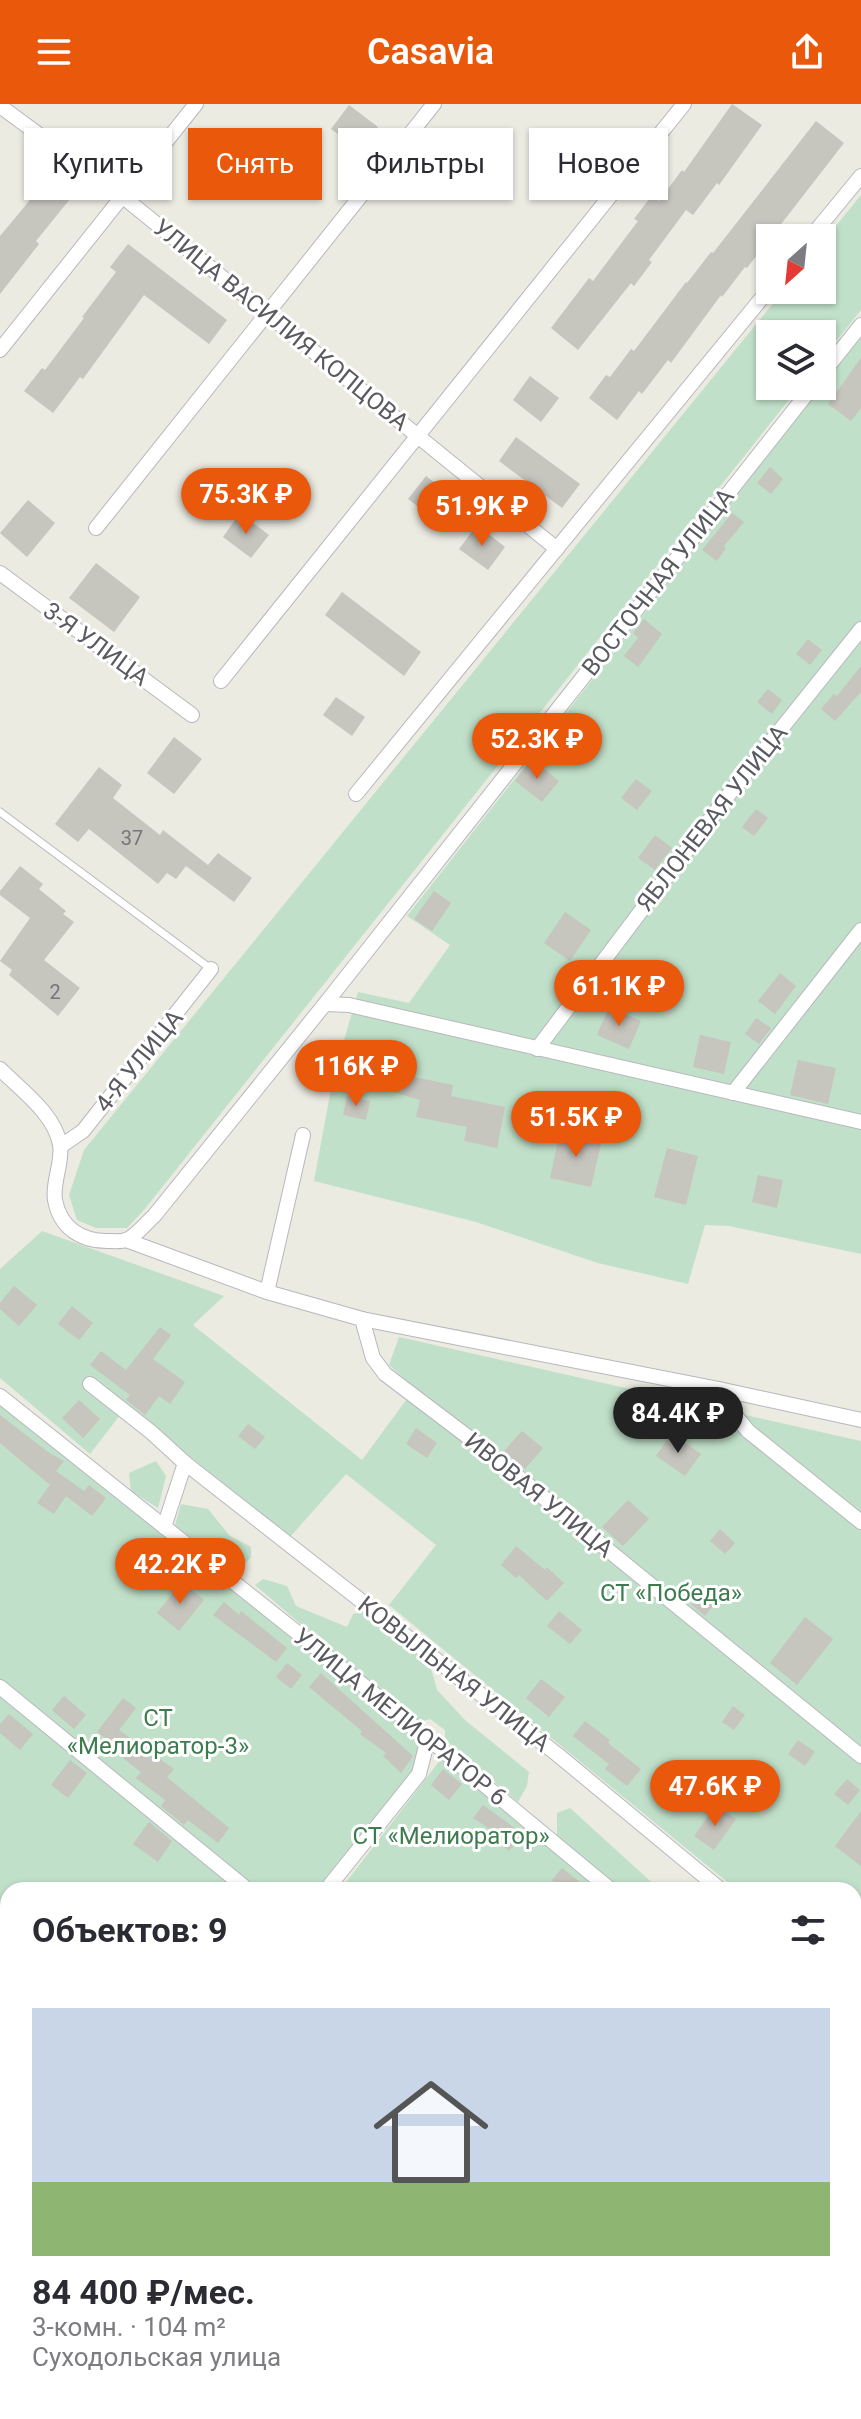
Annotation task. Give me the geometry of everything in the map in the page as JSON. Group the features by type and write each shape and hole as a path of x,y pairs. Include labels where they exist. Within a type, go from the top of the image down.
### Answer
{"street":[{"path":"172,134 196,104"},
{"path":"96,528 434,104"},
{"path":"221,681 684,104"},
{"name":"УЛИЦА ВАСИЛИЯ КОПЦОВА","path":"0,106 30,128"},
{"path":"822,224 861,176"},
{"path":"0,350 119,200"},
{"name":"УЛИЦА ВАСИЛИЯ КОПЦОВА","path":"127,200 557,549"},
{"path":"356,794 757,304"},
{"path":"836,356 861,325"},
{"name":"ВОСТОЧНАЯ УЛИЦА","path":"126,1240 154,1216 325,1004 802,400"},
{"name":"3-Я УЛИЦА","path":"0,573 192,715"},
{"name":"ЯБЛОНЕВАЯ УЛИЦА","path":"537,1049 733,789 861,629"},
{"path":"733,1093 861,930"},
{"name":"4-Я УЛИЦА","path":"61,1146 83,1131 211,969"},
{"path":"325,1004 349,1005 861,1122"},
{"path":"0,1069 39,1107 54,1128 61,1146 54,1196 58,1213 67,1229 82,1237 100,1241 126,1240 267,1292 356,1318 861,1420"},
{"path":"267,1292 303,1135"},
{"name":"ИВОВАЯ УЛИЦА","path":"356,1318 373,1358 385,1374 484,1449 861,1756"},
{"name":"КОВЫЛЬНАЯ УЛИЦА","path":"90,1384 185,1463 558,1755 711,1882"},
{"path":"719,1389 748,1431 861,1522"},
{"name":"УЛИЦА МЕЛИОРАТОР 6","path":"0,1396 428,1738 601,1882"},
{"path":"164,1527 185,1463"},
{"path":"0,1687 238,1882"},
{"path":"332,1882 419,1774 428,1738"}],"lane":[{"path":"0,812 211,969"}],"green space":[{"path":"861,195 861,310 836,341 836,320 760,320 773,304 836,304 836,226"},
{"path":"756,324 756,400 789,400 127,1228 96,1228 77,1220 69,1195 84,1150"},
{"path":"861,337 861,1254 729,1226 705,1225 688,1284 598,1263 476,1222 314,1181 333,1078 358,992 409,1003 450,945 407,916 812,400 836,400 836,369"},
{"name":"СТ «Победа»","path":"42,1231 224,1296 193,1325 362,1460 415,1388 389,1365 399,1337 861,1441 861,1882 727,1882 389,1605 436,1545 346,1474 290,1537 127,1406 90,1454 0,1378 0,1269"},
{"name":"СТ «Мелиоратор-3»","path":"0,1398 430,1749 324,1882 0,1882"},
{"path":"156,1461 166,1476 158,1508 131,1491 129,1473"},
{"path":"181,1504 208,1509 230,1536 251,1547 251,1557 244,1565 239,1561 224,1565 175,1525"},
{"path":"263,1579 287,1586 296,1606 347,1627 353,1614 363,1612 429,1661 437,1690 466,1721 529,1772 527,1786 518,1802 445,1740 445,1730 430,1719 416,1723 255,1585"},
{"name":"СТ «Мелиоратор»","path":"441,1759 448,1760 595,1882 346,1882"},
{"path":"570,1808 651,1882 612,1882 557,1837 557,1813"}],"building":[{"path":"732,104 762,125 693,215 686,210 634,286 631,283 578,350 551,328 589,278 593,281 638,221 634,219 648,200 668,200 668,189 682,170 684,172"},
{"path":"349,105 378,127 338,128 338,134 331,129"},
{"path":"816,121 844,143 781,224 756,224 756,256 721,295 671,363 668,360 617,420 589,398 606,375 610,377 631,349 634,351 686,282 713,253"},
{"path":"30,200 69,200 36,241 39,244 0,294 0,236"},
{"path":"128,244 227,320 209,344 144,295 83,379 80,377 53,413 24,391 42,368 45,370 84,318 116,272 110,267"},
{"path":"861,358 861,408 851,421 828,404 836,400 836,393"},
{"path":"530,376 559,398 541,422 513,400"},
{"path":"516,437 580,484 562,508 499,461"},
{"path":"770,467 783,479 771,494 757,483"},
{"path":"426,476 455,498 437,521 408,499"},
{"path":"28,500 55,523 27,557 0,533"},
{"path":"240,513 269,535 251,558 223,537"},
{"path":"732,513 744,522 724,546 726,548 717,561 702,550"},
{"path":"477,525 505,547 488,570 459,549"},
{"path":"96,563 140,597 114,632 69,598"},
{"path":"342,592 421,652 404,676 325,615"},
{"path":"644,619 662,634 638,667 624,656 638,638 633,633"},
{"path":"808,639 822,650 810,665 796,654"},
{"path":"861,666 861,692 835,721 821,709 834,694 837,696"},
{"path":"768,689 782,700 772,714 757,702"},
{"path":"336,697 365,717 352,736 323,715"},
{"path":"174,737 202,759 174,794 147,773"},
{"path":"532,759 559,781 542,802 515,781"},
{"path":"99,767 122,785 113,798 160,835 163,830 208,865 218,853 252,878 234,902 186,866 176,879 167,873 158,884 89,829 78,842 55,824"},
{"path":"636,779 652,791 637,810 621,798"},
{"path":"756,809 768,818 754,836 742,827"},
{"path":"655,835 672,848 655,870 638,858"},
{"path":"20,866 43,884 39,889 66,911 63,914 74,922 44,960 80,988 58,1016 9,975 12,970 0,961 30,918 0,895"},
{"path":"434,891 451,903 432,931 414,919"},
{"path":"565,912 591,930 570,961 544,943"},
{"path":"780,973 796,986 775,1014 758,1001"},
{"path":"609,1007 641,1021 629,1049 597,1035"},
{"path":"756,1018 771,1028 759,1044 745,1034"},
{"path":"700,1035 731,1042 724,1074 693,1067"},
{"path":"798,1060 836,1068 828,1104 790,1095"},
{"path":"387,1061 407,1068 404,1075 453,1085 451,1096 505,1107 497,1148 464,1141 467,1127 416,1117 420,1100 379,1088"},
{"path":"347,1096 370,1101 366,1120 343,1115"},
{"path":"560,1131 602,1140 591,1187 550,1178"},
{"path":"667,1148 698,1156 686,1205 654,1197"},
{"path":"758,1175 783,1180 777,1208 752,1202"},
{"path":"14,1286 37,1305 19,1326 0,1309 0,1303"},
{"path":"72,1306 93,1323 79,1340 58,1324"},
{"path":"160,1327 171,1335 153,1359 185,1382 170,1404 159,1396 145,1415 126,1400 130,1395 90,1365 101,1351 126,1370"},
{"path":"79,1400 100,1419 83,1438 62,1418"},
{"path":"0,1415 64,1461 56,1471 84,1491 89,1485 106,1498 92,1516 66,1496 54,1514 37,1503 50,1485 0,1443"},
{"path":"248,1424 265,1437 255,1449 238,1436"},
{"path":"416,1428 437,1443 427,1458 406,1444"},
{"path":"522,1431 543,1448 525,1469 504,1451"},
{"path":"672,1433 701,1454 685,1476 656,1456"},
{"path":"628,1500 649,1519 623,1546 602,1527"},
{"path":"720,1529 735,1543 725,1554 710,1541"},
{"path":"516,1546 564,1583 547,1601 519,1575 516,1578 501,1565"},
{"path":"182,1582 204,1600 179,1631 157,1613"},
{"path":"708,1584 722,1595 705,1616 691,1604"},
{"path":"224,1602 239,1615 241,1611 287,1648 276,1662 213,1615"},
{"path":"559,1611 582,1630 570,1644 547,1626"},
{"path":"805,1617 833,1639 797,1685 770,1663"},
{"path":"287,1663 302,1675 291,1689 276,1677"},
{"path":"321,1673 413,1756 401,1773 383,1756 386,1753 360,1734 362,1731 309,1687"},
{"path":"541,1679 565,1697 549,1717 526,1698"},
{"path":"64,1696 86,1715 74,1729 52,1710"},
{"path":"123,1698 136,1708 119,1730 174,1769 167,1777 229,1828 218,1843 188,1820 184,1825 161,1806 165,1800 136,1778 141,1772 114,1751 117,1747 97,1732"},
{"path":"733,1706 745,1715 734,1730 722,1722"},
{"path":"9,1714 33,1734 20,1750 0,1733 0,1724"},
{"path":"585,1721 641,1769 627,1786 605,1769 609,1764 573,1736"},
{"path":"798,1740 815,1752 805,1766 788,1754"},
{"path":"70,1760 87,1773 68,1798 51,1785"},
{"path":"443,1769 462,1784 449,1800 431,1785"},
{"path":"847,1779 860,1790 848,1805 834,1794"},
{"path":"483,1805 523,1834 509,1851 494,1839 497,1834 473,1818"},
{"path":"716,1805 736,1819 714,1850 694,1836"},
{"path":"861,1811 861,1866 835,1846"},
{"path":"149,1822 172,1841 158,1862 133,1844"},
{"path":"562,1868 580,1882 555,1882 552,1880"}]}
